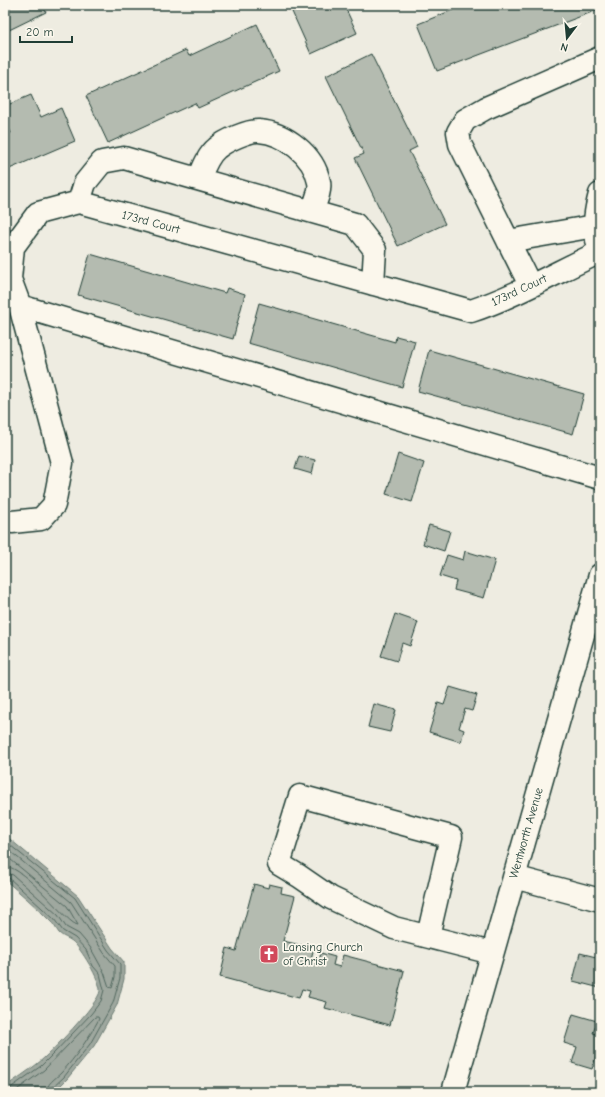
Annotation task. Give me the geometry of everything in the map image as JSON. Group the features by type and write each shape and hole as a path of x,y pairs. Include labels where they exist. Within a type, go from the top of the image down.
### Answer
{"street":[{"path":"530,284 460,144 458,132 465,120 486,108 600,58"},
{"path":"199,180 207,161 216,148 236,137 258,130 280,137 300,148 319,182 318,192 312,212"},
{"path":"12,522 41,519 54,505 62,463 20,306 10,279 13,247 38,213 79,202 85,183 102,162 124,158 355,224 375,250 373,284"},
{"path":"508,241 598,235 596,207 600,194"},
{"name":"173rd Court","path":"79,202 471,311 505,299 530,284 600,252"},
{"path":"20,306 600,478"},
{"name":"Wentworth Avenue","path":"452,1092 600,575"},
{"path":"428,936 451,837 300,796 279,864 331,898 394,928 492,953"},
{"path":"514,877 600,900"}],"water":[{"path":"5,835 78,896 112,948 124,962 124,979 117,1005 94,1046 67,1079 54,1092 5,1092 5,1087 37,1064 62,1040 83,1017 100,991 97,980 89,964 76,944 62,936 45,915 5,880"}],"building":[{"path":"5,5 42,5 46,12 5,32"},
{"path":"289,5 344,5 357,33 311,54"},
{"path":"465,5 600,5 600,9 437,71 418,24"},
{"path":"257,24 279,71 198,108 195,103 108,143 86,96 186,50 189,56"},
{"path":"371,54 417,147 409,151 445,224 398,246 355,158 364,154 326,76"},
{"path":"31,95 41,117 61,108 75,141 7,170 5,166 5,135 11,133 5,119 5,106"},
{"path":"90,254 225,293 227,288 245,294 233,339 78,295"},
{"path":"259,303 395,342 396,336 415,341 402,387 248,343"},
{"path":"429,350 584,394 573,434 418,391"},
{"path":"398,454 424,463 412,502 386,494"},
{"path":"299,456 315,460 312,474 295,469"},
{"path":"5,461 9,482 5,483"},
{"path":"429,525 450,531 444,551 423,544"},
{"path":"465,551 495,560 484,598 454,590 456,581 440,576 447,555 463,560"},
{"path":"395,614 418,622 410,646 402,643 397,661 381,656"},
{"path":"450,687 477,695 472,711 465,709 459,728 464,730 461,742 429,732 438,703 444,705"},
{"path":"374,704 396,710 390,732 368,727"},
{"name":"Lansing Church of Christ","path":"254,884 268,888 269,884 282,887 281,893 295,896 283,941 314,948 310,962 318,965 321,953 335,957 333,965 340,967 343,955 404,971 390,1025 325,1008 327,1002 308,997 310,991 302,989 299,998 220,977 227,948 236,951"},
{"path":"580,953 600,958 600,988 573,981"},
{"path":"573,1014 597,1021 593,1033 600,1035 600,1044 592,1069 572,1063 577,1047 564,1043"}],"place":[{"name":"Lansing Church of Christ","path":"269,954"}]}
